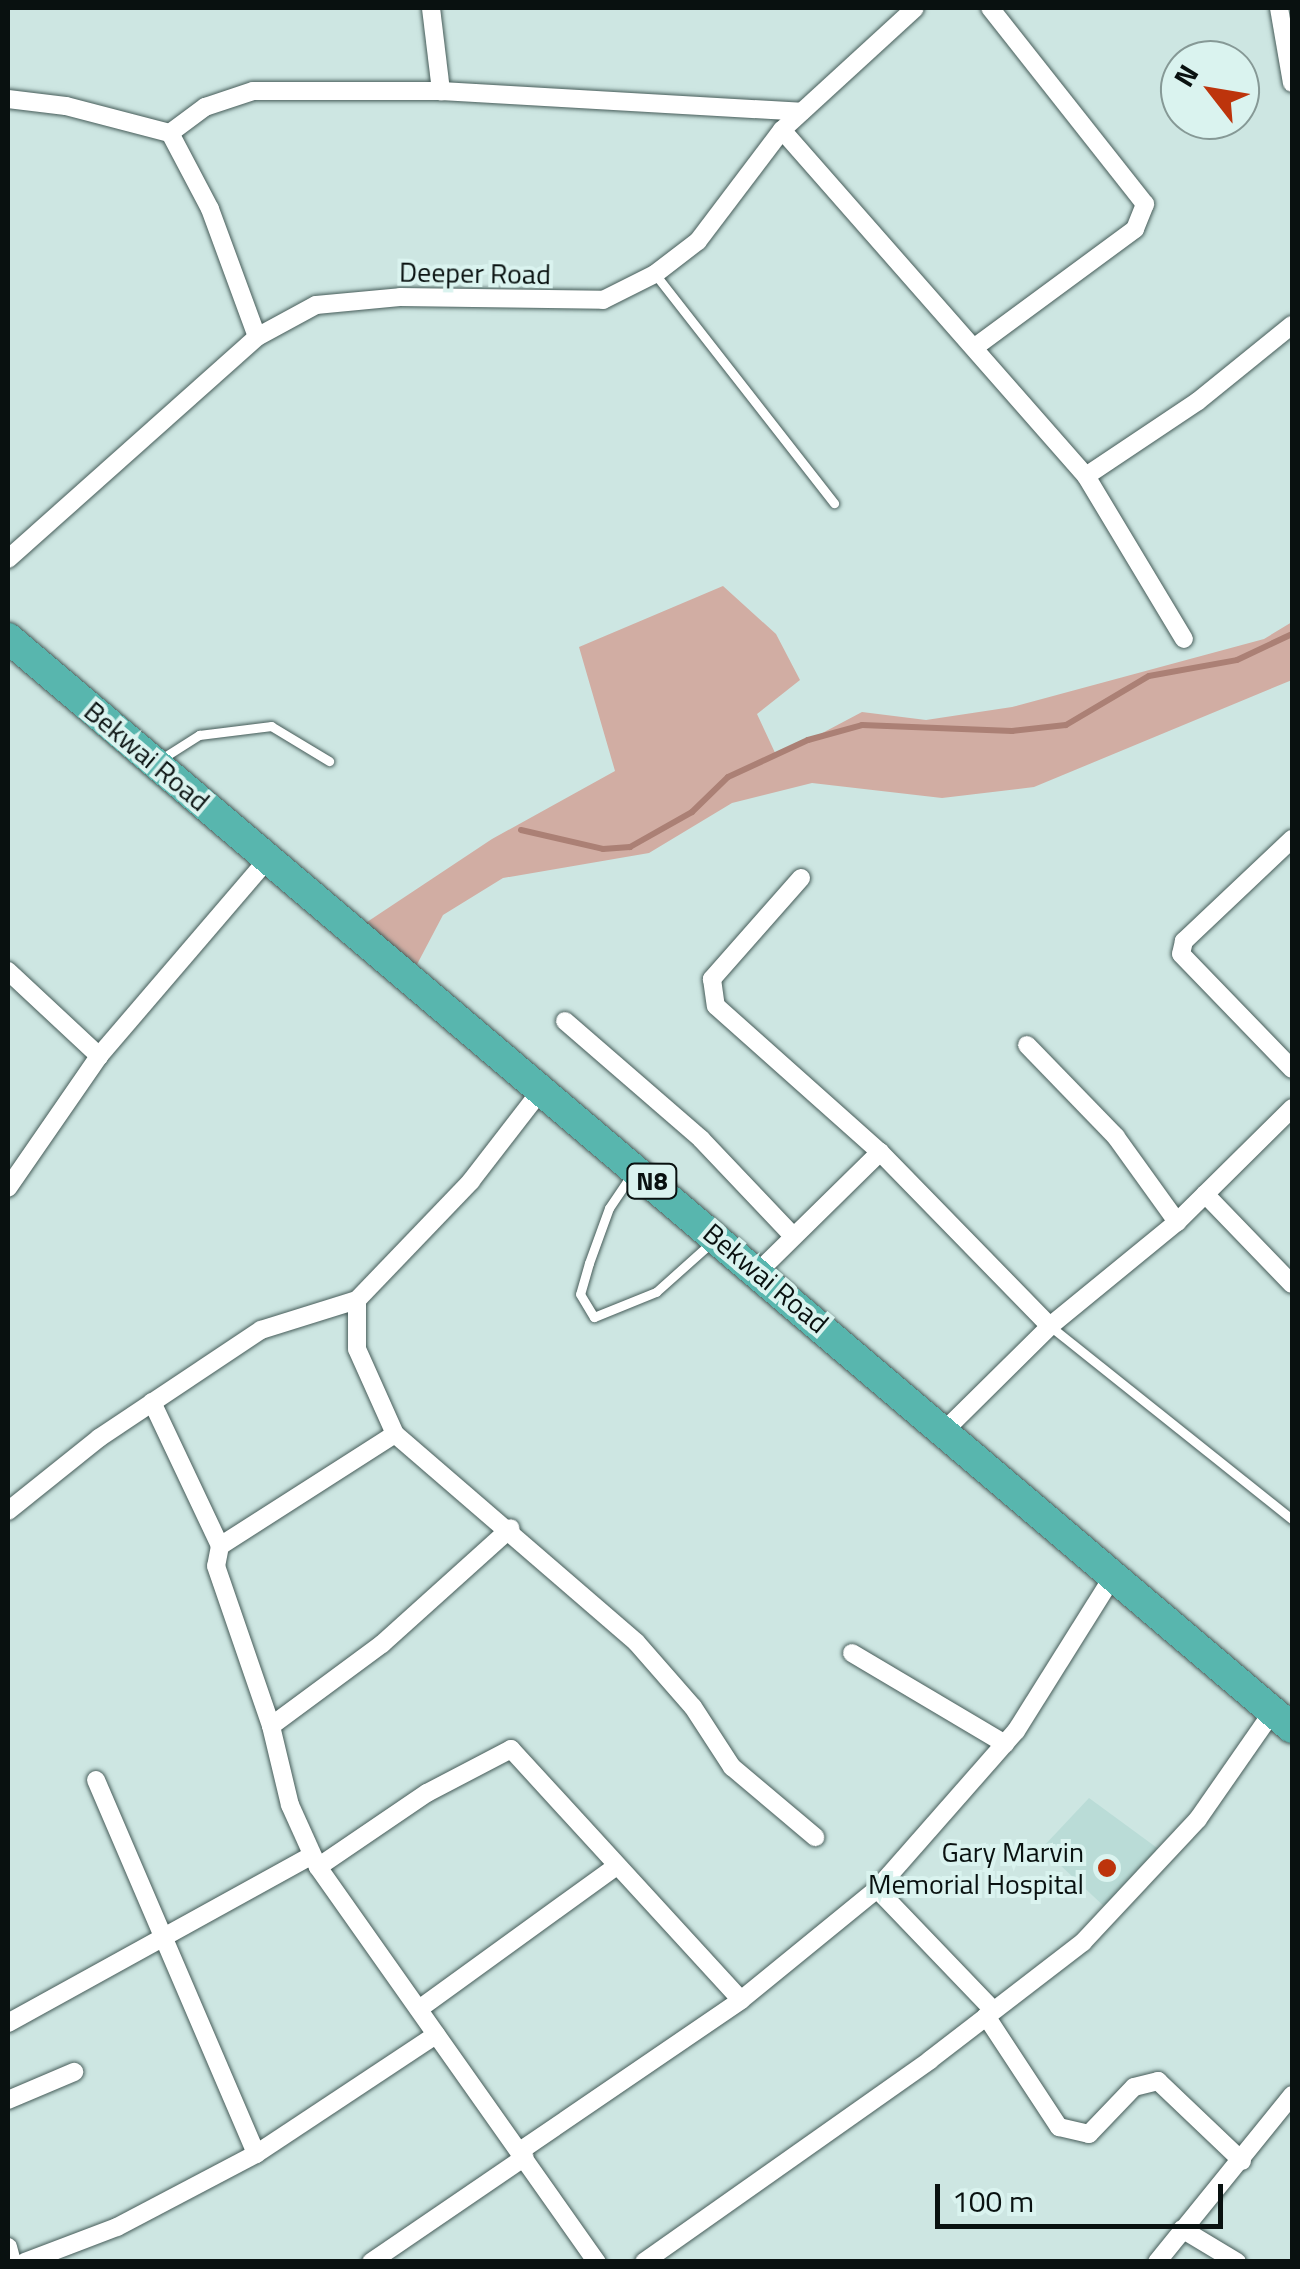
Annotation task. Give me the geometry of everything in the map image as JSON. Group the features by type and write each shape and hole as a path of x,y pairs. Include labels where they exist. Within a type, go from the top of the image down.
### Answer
{"highway":[{"name":"Bekwai Road","path":"8,638 1283,1720"}],"street":[{"path":"431,8 440,91"},
{"name":"Deeper Road","path":"8,559 256,337 316,305 400,297 603,300 654,274 698,241 782,130 914,8"},
{"path":"975,348 1135,229 1146,204 990,8"},
{"path":"1279,8 1292,83"},
{"path":"170,133 205,107 253,91 440,91 801,112"},
{"path":"8,98 66,106 170,133 210,210 256,337"},
{"path":"782,130 1086,476 1184,639"},
{"path":"1086,476 1156,432 1292,325"},
{"path":"1292,839 1184,940 1182,954 1292,1069"},
{"path":"8,1188 99,1056 268,859"},
{"path":"801,878 712,979 711,994 880,1152 1050,1326"},
{"path":"8,971 99,1056"},
{"path":"565,1021 701,1139 792,1235"},
{"path":"1028,1045 1116,1137 1178,1222"},
{"path":"8,1511 152,1402 261,1330 298,1313 358,1300 471,1181 542,1089"},
{"path":"943,1432 1050,1326 1178,1222 1292,1108"},
{"path":"759,1272 792,1235 880,1152"},
{"path":"1204,1194 1292,1284"},
{"path":"358,1300 358,1349 396,1434 511,1528 636,1642 750,1786 815,1837"},
{"path":"152,1402 220,1546 216,1566 271,1726 290,1804 315,1861 597,2262"},
{"path":"220,1546 396,1434"},
{"path":"271,1726 382,1644 511,1528"},
{"path":"372,2262 741,2000 878,1889 1006,1744 1112,1578"},
{"path":"852,1653 1006,1744"},
{"path":"644,2262 1083,1942 1143,1885 1283,1720"},
{"path":"8,2023 160,1937 315,1861 503,1749 521,1754 614,1868 741,2000"},
{"path":"96,1780 256,2154"},
{"path":"419,2009 614,1868"},
{"path":"878,1889 989,2013 1059,2127 1089,2134 1134,2087 1158,2081 1242,2161"},
{"path":"25,2262 118,2227 256,2154 436,2035"},
{"path":"8,2100 74,2072"},
{"path":"1158,2262 1292,2094"},
{"path":"1182,2229 1237,2262"},
{"path":"8,2247 12,2262"}],"lane":[{"path":"654,274 834,503"},
{"path":"156,762 199,735 270,726 329,762"},
{"path":"636,1168 610,1208 588,1262 580,1294 594,1318 656,1292 718,1237"},
{"path":"1050,1326 1292,1520"}],"shaded area":[{"path":"723,586 776,634 800,680 757,714 777,757 862,712 926,720 1012,707 1264,639 1292,622 1292,680 1034,787 942,798 812,783 732,803 649,853 503,878 443,915 413,972 361,926 492,839 615,771 579,647"},
{"name":"Gary Marvin Memorial Hospital","path":"1089,1798 1164,1853 1109,1911 1042,1848"}],"waterway":[{"path":"521,830 603,849 630,847 692,812 728,777 808,740 862,725 1012,731 1066,725 1149,676 1237,660 1292,634"}],"place":[{"name":"Gary Marvin Memorial Hospital","path":"1107,1868"}]}
